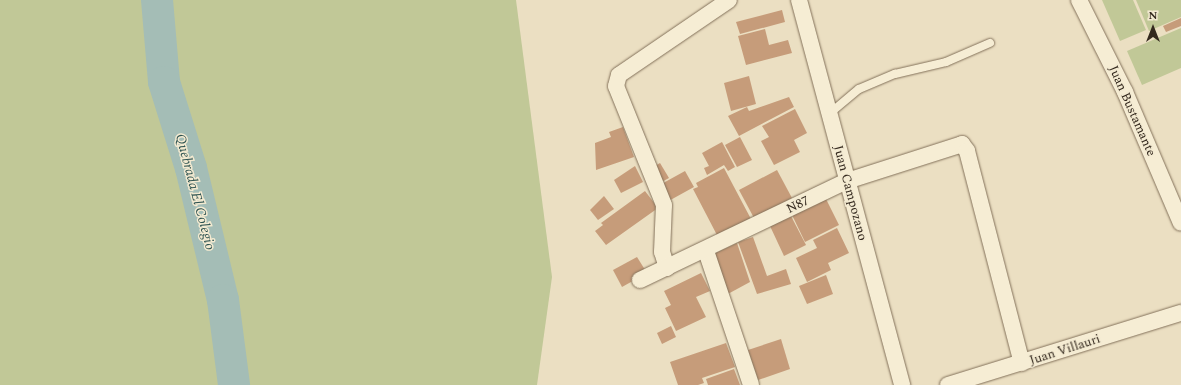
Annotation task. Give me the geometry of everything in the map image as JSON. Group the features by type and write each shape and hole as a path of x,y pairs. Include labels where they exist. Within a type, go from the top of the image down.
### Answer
{"street":[{"path":"667,268 662,252 664,205 616,86 619,75 729,0"},
{"name":"Juan Campozano","path":"799,0 828,114 902,385"},
{"name":"Juan Bustamante","path":"1079,0 1125,92 1181,223"},
{"name":"N87","path":"640,280 706,251 847,181 962,144 967,151 1022,363"},
{"path":"706,251 751,385"},
{"name":"Juan Villauri","path":"948,385 1181,313"}],"lane":[{"path":"828,114 859,89 895,74 946,62 990,43"}],"green space":[{"path":"0,0 516,0 552,277 537,385 0,385"},
{"path":"1102,0 1133,0 1146,30 1120,41"},
{"path":"1136,0 1181,0 1181,17 1149,31"},
{"path":"1181,28 1181,68 1142,85 1127,51"}],"building":[{"path":"782,10 785,22 740,34 736,22"},
{"path":"1181,18 1181,26 1166,32 1163,26"},
{"path":"765,29 769,45 788,40 792,53 746,65 738,36"},
{"path":"749,76 756,104 731,111 724,83"},
{"path":"789,97 794,107 739,136 728,116 747,107 749,111"},
{"path":"795,109 807,133 794,140 800,152 774,165 761,141 769,137 762,126"},
{"path":"623,127 634,157 596,170 595,143 611,137 609,132"},
{"path":"740,137 752,160 737,167 725,145"},
{"path":"722,142 735,167 728,171 724,165 707,175 704,168 709,166 702,153"},
{"path":"660,163 669,178 658,184 650,169"},
{"path":"635,166 643,182 621,193 614,180"},
{"path":"724,168 751,219 718,237 693,189 698,187 696,183"},
{"path":"777,170 792,198 754,218 739,190"},
{"path":"685,171 694,187 665,203 656,187"},
{"path":"645,191 658,208 606,245 595,231 603,225 601,223"},
{"path":"604,196 614,209 598,220 590,210"},
{"path":"826,199 839,225 805,242 792,215"},
{"path":"791,216 806,245 784,256 770,226"},
{"path":"837,228 849,253 828,263 831,270 807,282 796,258 817,248 813,240"},
{"path":"753,237 767,276 786,269 791,284 757,294 738,242"},
{"path":"737,243 750,282 726,295 711,255"},
{"path":"637,257 647,273 622,287 613,270"},
{"path":"701,273 710,291 696,297 706,317 676,331 665,308 671,305 664,291"},
{"path":"826,275 833,294 807,304 799,286"},
{"path":"671,326 676,337 662,344 657,333"},
{"path":"781,339 790,369 758,380 748,350"},
{"path":"726,343 735,367 702,378 704,383 698,385 678,385 670,362"},
{"path":"734,369 740,385 708,385 706,379"}],"waterway":[{"name":"Quebrada El Colegio","path":"157,0 164,82 191,168 223,300 234,385"}]}
